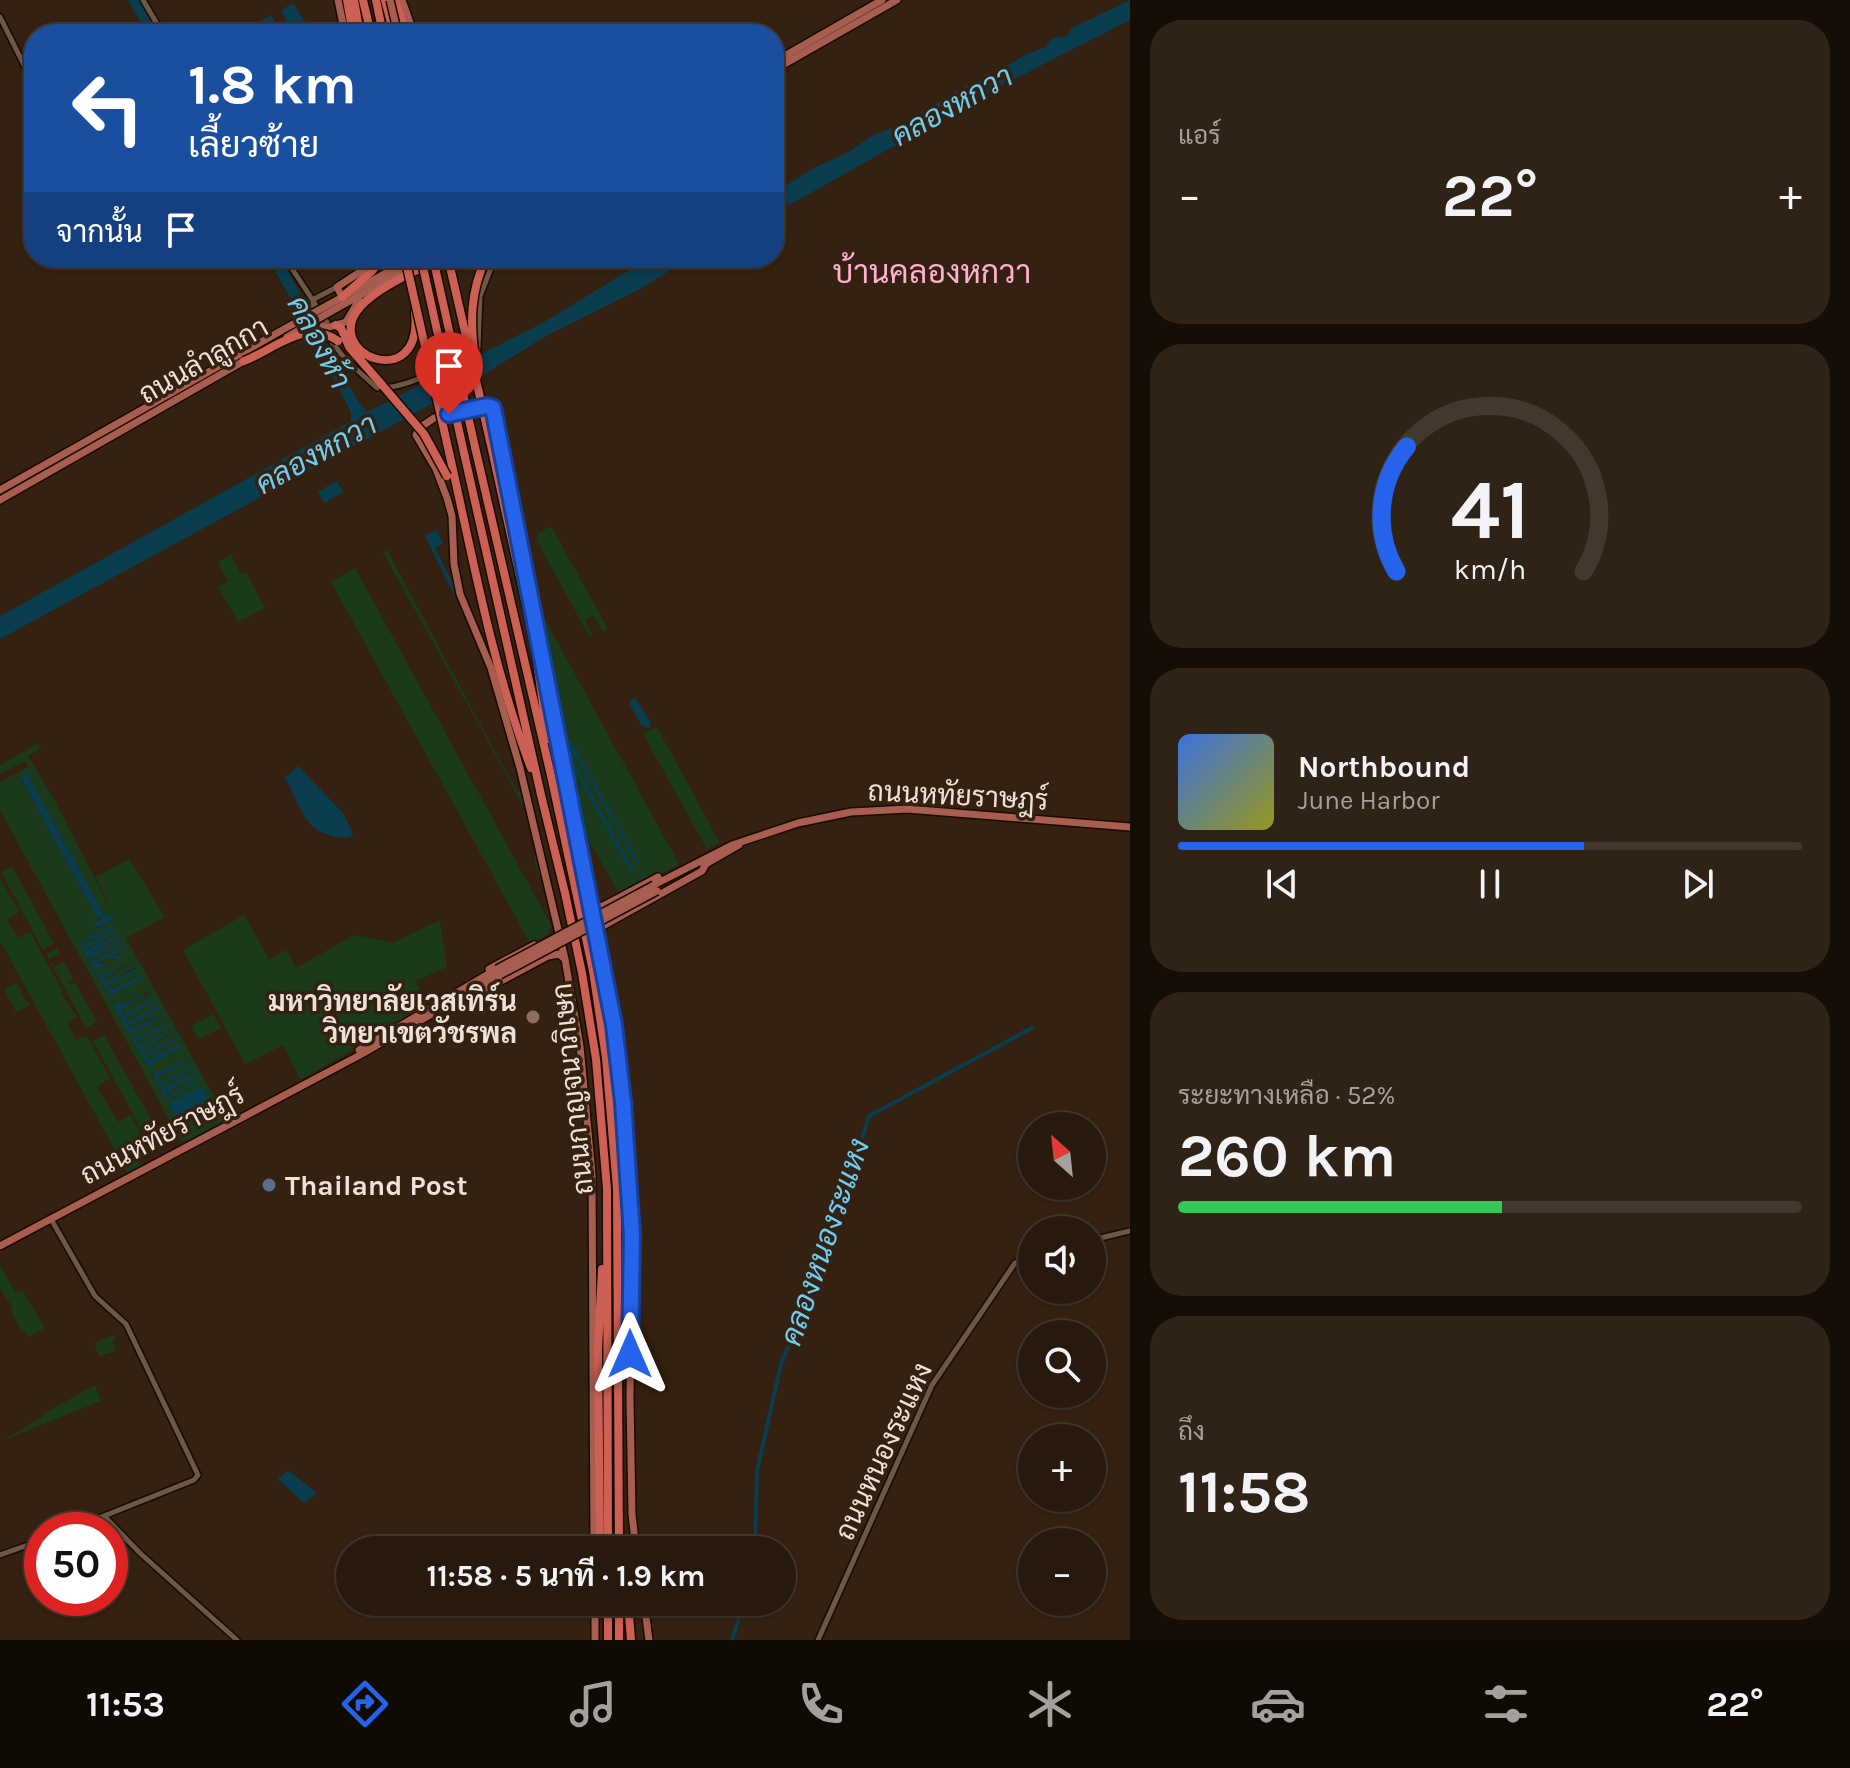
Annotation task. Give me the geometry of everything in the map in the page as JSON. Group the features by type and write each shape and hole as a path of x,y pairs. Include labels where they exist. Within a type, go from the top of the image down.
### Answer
{"highway":[{"path":"347,0 353,24"},
{"path":"354,0 355,24"},
{"path":"363,0 369,24"},
{"path":"376,0 381,24"},
{"path":"389,0 397,24"},
{"path":"342,297 374,268"},
{"path":"408,268 411,287 416,320 409,348 400,357 382,361 368,357 356,346 352,328 356,313 364,304 399,281 419,268"},
{"name":"ถนนกาญจนาภิเษก","path":"423,268 565,893 593,1038 605,1150 608,1536"},
{"name":"ถนนกาญจนาภิเษก","path":"436,268 593,971 611,1103 617,1189 619,1536"},
{"path":"451,268 488,408"},
{"path":"482,268 474,287 470,318 488,408 490,441 534,640 552,780"},
{"path":"411,287 461,516 495,652 524,751 541,795"},
{"path":"328,326 341,328 349,347 424,434 447,476 461,516"},
{"path":"244,361 307,331 325,333 363,364"},
{"path":"597,1536 599,1312 607,1237"},
{"path":"599,1444 607,1409"},
{"path":"608,1616 608,1640"},
{"path":"619,1616 619,1640"},
{"path":"629,1616 631,1640"}],"main road":[{"path":"338,0 343,24"},
{"path":"402,0 410,24"},
{"path":"784,56 882,0"},
{"path":"784,64 897,0"},
{"path":"342,297 337,287 365,268"},
{"name":"ถนนลำลูกกา","path":"0,500 244,361 392,268"},
{"name":"ถนนลำลูกกา","path":"0,490 286,328 414,268"},
{"path":"328,326 346,322 356,302 370,290"},
{"path":"328,326 346,316 343,310 329,308"},
{"path":"597,1536 592,1174 580,1046 558,926 509,728 491,668 460,594 454,564 450,507 436,469 416,435 422,425 449,414 487,406 548,679 557,745 598,934 614,1025 632,1235 630,1399 634,1536"},
{"name":"ถนนหทัยราษฎร์","path":"0,1246 345,1061 499,972 705,861 735,849 740,843 798,823 882,809 1130,827"},
{"path":"592,907 609,904 683,864 705,861 702,871 603,926 598,934"},
{"path":"609,904 609,914 616,919"},
{"path":"428,1012 452,990 549,938 558,926"},
{"path":"428,1012 484,991 548,956 559,954 565,959"},
{"path":"594,1638 595,1616"},
{"path":"646,1616 649,1640"}],"street":[{"path":"143,0 157,24"},
{"path":"0,17 24,65"},
{"path":"291,268 314,299"},
{"path":"314,299 313,306 328,326 343,356 377,388 404,383 439,370 478,348 480,296 491,268"},
{"path":"314,299 337,287"},
{"path":"51,1219 95,1296 126,1324 198,1471 194,1480 117,1512"},
{"path":"1106,1237 1130,1231"},
{"name":"ถนนหนองระแหง","path":"818,1640 932,1385 1018,1262"},
{"path":"128,1541 237,1640"},
{"path":"0,1555 24,1546"}],"green space":[{"path":"551,526 608,629 603,632 594,616 585,620 592,634 589,636 536,539 539,533"},
{"path":"387,550 500,761 518,792 522,790 545,886 535,866 535,847 525,809 383,552"},
{"path":"231,555 241,574 246,572 265,608 238,622 218,587 228,581 218,562"},
{"path":"355,568 551,925 547,935 530,943 331,582"},
{"path":"537,605 679,864 620,895 574,815"},
{"path":"657,727 720,843 707,849 643,734"},
{"path":"37,744 41,748 28,756 112,912 96,877 129,859 165,917 126,938 227,1120 182,1143 0,810 0,782 29,766 25,761 0,774 0,765","holes":["27,773 104,915 113,919 96,928 94,924 102,917 97,916 20,778","111,925 112,928 83,946 116,932 85,951 119,935 93,951 121,940 123,942 88,959 93,962 127,946 111,955 117,956 127,950 114,960 109,957 96,963 109,961 94,970 82,949 80,942","134,962 103,978 106,983 135,968 138,970 108,985 110,990 141,975 112,994 113,1001 97,973 102,975","149,991 151,993 120,1010 123,1015 155,1000 125,1018 127,1023 160,1008 128,1026 130,1031 156,1016 163,1016 132,1033 136,1039 166,1025 138,1041 140,1046 172,1029 173,1032 141,1049 144,1053 175,1037 177,1039 145,1056 148,1061 178,1045 149,1066 115,1008 117,1004 119,1007","187,1058 188,1061 158,1077 160,1082 192,1066 162,1085 163,1089 195,1072 196,1075 165,1092 167,1096 198,1080 167,1100 152,1072 155,1070 157,1073","201,1086 211,1104 179,1121 169,1103"]},
{"path":"12,866 54,943 43,950 1,872"},
{"path":"0,878 19,912 7,920 18,938 30,932 63,992 61,994 77,1017 67,1022 76,1040 87,1036 110,1078 97,1087 118,1122 131,1115 143,1139 132,1146 142,1166 128,1174 0,941"},
{"path":"244,915 269,959 287,950 296,968 354,935 393,943 440,920 447,967 416,981 426,1005 301,1080 283,1045 245,1064 183,950"},
{"path":"57,948 60,953 49,959 54,967 64,962 73,978 67,982 75,982 97,1022 86,1028 46,954"},
{"path":"17,982 26,1003 28,1001 30,1005 16,1012 4,989"},
{"path":"213,1014 221,1028 199,1039 191,1026"},
{"path":"104,1035 158,1132 146,1138 93,1041"},
{"path":"0,1265 16,1293 22,1290 45,1328 29,1337 25,1331 22,1332 11,1311 13,1308 0,1289"},
{"path":"114,1335 116,1340 112,1342 116,1351 99,1356 94,1343"},
{"path":"95,1385 101,1401 4,1440 43,1414"}],"water":[{"path":"128,0 141,0 155,24 141,24"},
{"name":"คลองหกวา","path":"1130,0 1130,20 995,89 784,207 784,187 812,169 1045,47 1052,38 1067,36 1072,28"},
{"path":"293,3 306,24 288,24 281,10"},
{"path":"271,15 277,24 255,24"},
{"path":"273,268 286,268 356,398 367,412 546,321 633,268 674,268 642,288 544,337 474,381 0,639 0,616 351,421 351,412"},
{"path":"336,481 344,492 324,503 318,492"},
{"path":"436,530 443,543 435,548 458,593 454,595 425,536"},
{"path":"635,697 650,721 651,726 647,728 642,726 629,703"},
{"path":"569,742 573,744 640,864 639,867 575,755 573,760 635,872 631,873 570,762"},
{"path":"298,766 344,814 353,835 343,838 332,836 315,828 307,820 285,778"},
{"path":"27,773 104,915 114,917 111,921 95,928 94,924 102,918 97,917 20,777"},
{"path":"111,925 113,928 83,943 83,946 117,932 85,951 119,934 120,937 93,951 123,942 88,959 93,962 126,944 112,955 128,952 116,959 109,957 96,963 109,963 94,970 82,949 80,942"},
{"path":"134,960 103,978 106,982 138,968 108,985 110,990 141,975 143,978 112,994 113,1001 97,973 103,974"},
{"path":"151,991 121,1010 123,1015 154,998 156,1000 125,1018 127,1023 159,1005 160,1008 128,1027 131,1030 162,1014 132,1034 136,1039 165,1024 167,1026 138,1041 140,1046 172,1029 142,1049 144,1053 176,1037 146,1056 148,1060 179,1044 180,1047 148,1067 114,1006 115,1003 121,1002 122,1005"},
{"path":"187,1058 189,1060 158,1077 161,1082 192,1065 193,1068 162,1084 163,1088 196,1072 197,1075 165,1093 168,1096 200,1081 166,1100 152,1071 155,1069 157,1073"},
{"path":"201,1086 213,1102 177,1120 169,1103"},
{"path":"288,1470 317,1493 304,1503 278,1479"}],"waterway":[{"name":"คลองหนองระแหง","path":"755,1536 757,1471 781,1364 828,1250 869,1116 1032,1028"},
{"name":"คลองหนองระแหง","path":"732,1640 740,1616"}],"place":[{"name":"มหาวิทยาลัยเวสเทิร์น วิทยาเขตวัชรพล","path":"533,1017"},
{"name":"Thailand Post","path":"269,1185"}],"district":[{"name":"บ้านคลองหกวา","path":"932,272"}],"route":[{"path":"449,414 487,406 493,408 548,679 557,745 598,934 614,1025 623,1102 632,1235 630,1354"}],"water label":[{"name":"คลองห้า","path":"319,342"}]}
